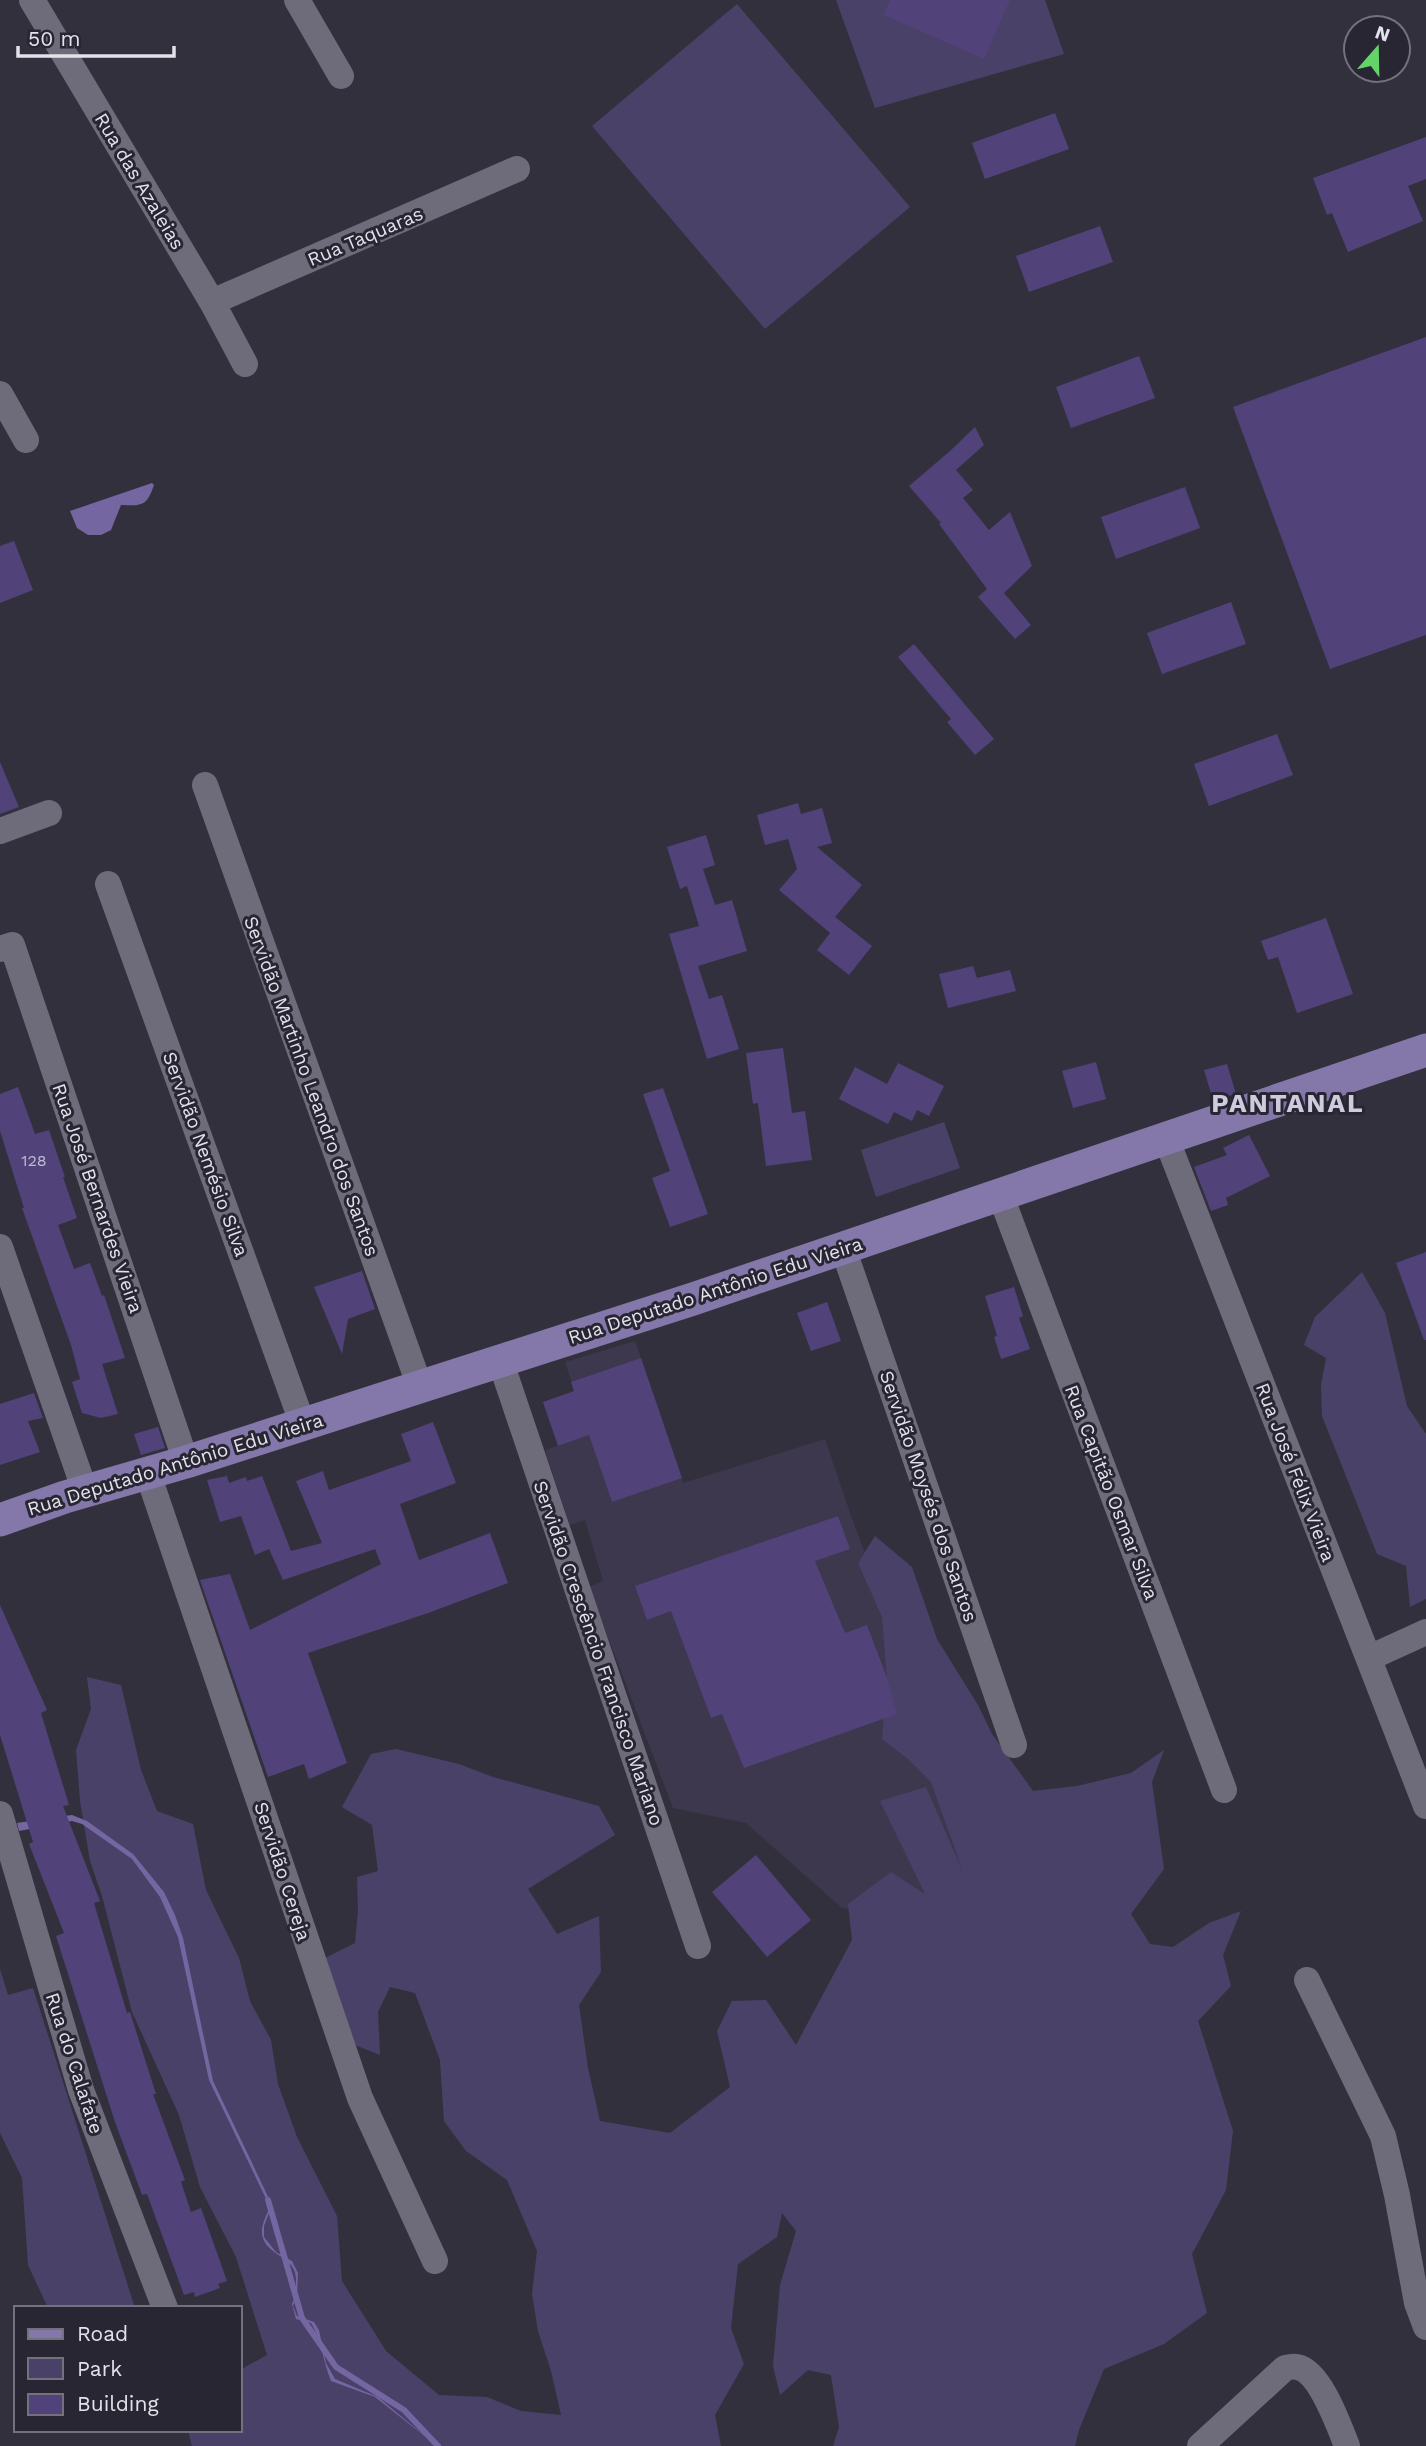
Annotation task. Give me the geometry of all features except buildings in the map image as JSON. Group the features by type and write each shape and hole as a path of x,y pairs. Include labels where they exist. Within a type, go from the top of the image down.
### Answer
{"main road":[{"name":"Rua Deputado Antônio Edu Vieira","path":"0,1520 693,1299 1426,1050"}],"street":[{"name":"Rua das Azaleias","path":"32,0 212,302 245,365"},
{"path":"297,0 341,76"},
{"name":"Rua Taquaras","path":"212,302 517,169"},
{"path":"0,394 26,440"},
{"name":"Servidão Martinho Leandro dos Santos","path":"205,786 420,1387"},
{"path":"0,831 48,813"},
{"name":"Servidão Nemésio Silva","path":"108,884 303,1425"},
{"name":"Rua José Bernardes Vieira","path":"0,949 12,945 186,1462"},
{"name":"Rua José Félix Vieira","path":"1166,1138 1426,1806"},
{"name":"Rua Capitão Osmar Silva","path":"1000,1195 1224,1790"},
{"path":"0,1247 85,1491"},
{"name":"Servidão Moysés dos Santos","path":"843,1248 1014,1745"},
{"name":"Servidão Crescêncio Francisco Mariano","path":"500,1360 698,1946"},
{"name":"Servidão Cereja","path":"148,1474 360,2098 435,2261"},
{"path":"1369,1657 1426,1632"},
{"name":"Rua do Calafate","path":"0,1814 81,2090 164,2306"},
{"path":"1307,1980 1383,2136 1417,2303 1426,2327"},
{"path":"1200,2446 1285,2368 1298,2367 1311,2375 1324,2393 1347,2446"}],"shaded area":[{"path":"152,483 154,485 146,501 121,505 111,530 101,535 88,535 77,528 70,511"},
{"path":"635,1341 683,1483 825,1439 850,1513 995,1898 932,1918 842,1908 746,1823 673,1808 589,1587 603,1581 585,1520 570,1525 545,1450 589,1435 565,1362"},
{"path":"72,1815 87,1821 133,1854 164,1892 175,1915 183,1938 213,2081 272,2205 264,2226 264,2237 276,2252 292,2261 298,2273 297,2297 293,2306 297,2316 314,2322 319,2330 326,2363 335,2379 378,2397 432,2442 375,2397 331,2381 311,2323 296,2319 292,2304 296,2291 292,2266 264,2242 262,2227 270,2207 209,2080 178,1937 160,1897 132,1859 82,1824 72,1821 19,1831 17,1823"}],"green space":[{"path":"836,0 1045,0 1064,54 875,108"},
{"path":"737,4 910,207 765,329 592,126"},
{"path":"944,1122 960,1168 876,1197 861,1150"},
{"path":"1362,1272 1385,1313 1407,1406 1426,1434 1426,1599 1410,1607 1406,1566 1377,1554 1322,1416 1321,1385 1326,1358 1304,1345 1315,1317"},
{"path":"875,1536 912,1567 937,1639 978,1705 992,1734 1033,1791 1077,1786 1131,1773 1164,1750 1152,1782 1164,1869 1131,1914 1150,1944 1173,1947 1209,1923 1241,1911 1223,1955 1231,1986 1198,2021 1233,2131 1226,2190 1192,2254 1207,2313 1164,2344 1104,2369 1075,2446 833,2446 839,2427 831,2375 808,2370 780,2395 773,2366 780,2285 796,2231 782,2213 777,2237 738,2264 731,2328 744,2364 715,2415 721,2446 192,2446 188,2432 242,2432 242,2369 267,2355 236,2257 200,2187 179,2115 132,2012 102,1896 90,1861 80,1801 76,1750 91,1709 87,1677 121,1685 141,1770 157,1811 193,1824 206,1890 239,1958 250,2001 271,2040 278,2084 297,2137 337,2216 342,2281 386,2351 439,2395 487,2397 521,2411 561,2415 538,2331 532,2294 537,2251 507,2180 466,2151 444,2121 440,2060 415,1993 390,1987 378,2012 380,2055 355,2045 323,1959 355,1943 357,1877 378,1871 372,1825 342,1807 371,1754 396,1749 459,1764 493,1777 599,1806 615,1835 528,1889 557,1934 599,1916 601,1972 579,2005 588,2068 600,2121 670,2133 730,2087 717,2031 732,2001 766,2000 796,2045 852,1940 848,1904 891,1872 925,1894 880,1801 926,1787 963,1872 931,1782 908,1759 882,1739 887,1680 882,1617 858,1563"},
{"path":"0,1969 8,1995 33,1988 134,2306 47,2306 28,2265 22,2178 0,2133"}],"waterway":[{"path":"268,2200 302,2318 336,2367 404,2410 438,2446"}],"district":[{"name":"PANTANAL","path":"1288,1103"}]}
